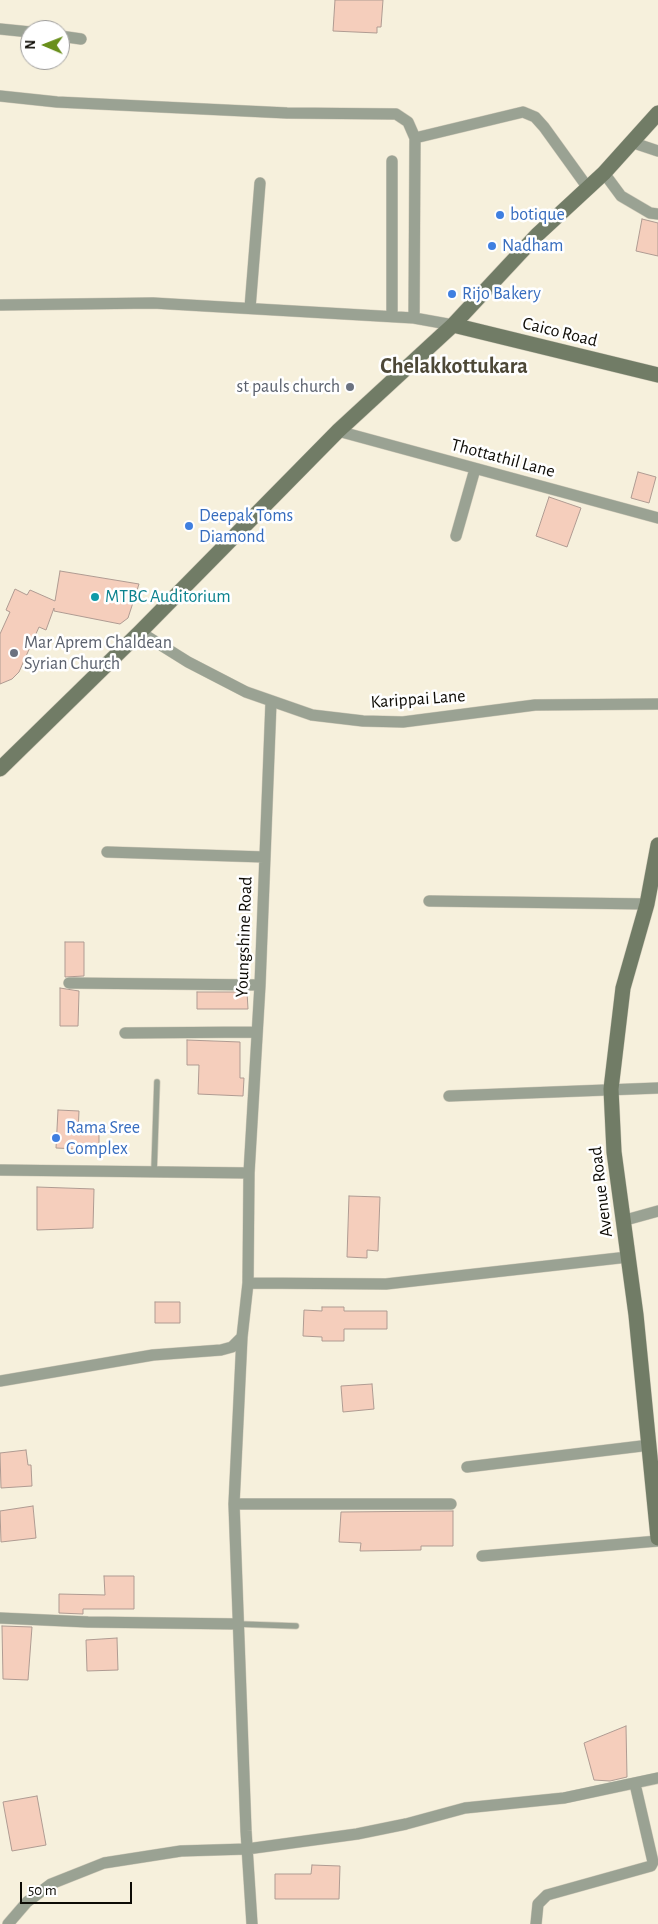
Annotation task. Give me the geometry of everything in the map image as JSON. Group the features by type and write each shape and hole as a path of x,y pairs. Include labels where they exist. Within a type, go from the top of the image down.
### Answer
{"main road":[{"path":"0,769 140,632 338,431 453,326 537,235 604,173 658,113"},
{"name":"Caico Road","path":"453,326 658,375"},
{"name":"Avenue Road","path":"658,845 656,875 623,988 610,1089 622,1221 650,1444 658,1540"}],"street":[{"path":"0,29 20,31"},
{"path":"70,37 81,38"},
{"path":"0,96 57,102 287,113 396,114 408,122 415,138 414,318"},
{"path":"415,138 523,112 535,117 544,127 588,188"},
{"path":"631,142 658,151"},
{"path":"392,161 392,316"},
{"path":"604,173 621,196 650,213 658,214"},
{"path":"250,308 260,183"},
{"path":"0,305 153,303 392,316 414,318 453,326"},
{"name":"Thottathil Lane","path":"338,431 658,518"},
{"path":"456,536 475,469"},
{"name":"Karippai Lane","path":"140,632 188,662 271,702 312,714 363,721 403,722 535,705 658,704"},
{"name":"Youngshine Road","path":"252,1924 247,1849 234,1504 242,1337 248,1283 249,1172 260,984 271,702"},
{"path":"107,852 264,857"},
{"path":"429,900 646,904"},
{"path":"69,983 260,984"},
{"path":"124,1033 257,1032"},
{"path":"449,1096 658,1088"},
{"path":"0,1170 249,1172"},
{"path":"622,1221 658,1211"},
{"path":"248,1283 386,1284 628,1258"},
{"path":"0,1381 153,1354 220,1350 232,1347 242,1337"},
{"path":"467,1467 650,1444"},
{"path":"234,1504 451,1504"},
{"path":"482,1556 658,1540"},
{"path":"0,1618 88,1622 238,1624"},
{"path":"8,1924 28,1902 51,1884 104,1863 181,1851 247,1849 357,1834 406,1824 465,1808 564,1798 658,1778"},
{"path":"536,1924 538,1904 547,1895 651,1866 653,1862 635,1784"}],"lane":[{"path":"154,1172 157,1082"},
{"path":"238,1624 296,1626"}],"building":[{"path":"335,0 383,0 381,27 377,27 377,33 333,31"},
{"path":"642,219 658,223 658,256 636,251"},
{"path":"638,472 656,477 649,503 631,498"},
{"path":"549,497 581,508 567,547 536,536"},
{"path":"60,571 139,584 128,618 120,624 54,611 54,608 46,630 39,627 19,672 12,679 0,684 0,634 10,612 6,610 15,589 27,595 30,590 55,601"},
{"path":"65,942 84,942 84,976 65,977"},
{"path":"60,988 79,991 78,1026 60,1026"},
{"path":"197,992 247,992 248,1009 197,1009"},
{"path":"187,1040 240,1042 240,1078 244,1078 243,1096 198,1094 199,1065 187,1065"},
{"path":"58,1110 79,1111 78,1132 99,1133 99,1150 56,1148"},
{"path":"37,1187 94,1189 93,1228 37,1230"},
{"path":"349,1196 380,1197 378,1251 367,1250 367,1258 347,1257"},
{"path":"155,1302 180,1302 180,1323 155,1323"},
{"path":"322,1307 344,1307 344,1311 387,1311 387,1329 344,1329 344,1341 322,1341 322,1337 303,1336 304,1310 322,1311"},
{"path":"372,1384 374,1409 343,1412 341,1386"},
{"path":"26,1450 28,1465 31,1465 32,1486 1,1488 0,1453"},
{"path":"33,1506 36,1538 1,1542 0,1511"},
{"path":"453,1511 453,1546 421,1546 421,1550 360,1551 361,1543 339,1542 341,1512"},
{"path":"104,1576 134,1576 134,1609 83,1609 83,1614 59,1613 59,1594 105,1595"},
{"path":"2,1626 32,1627 28,1680 3,1679"},
{"path":"117,1638 118,1670 87,1671 86,1640"},
{"path":"626,1726 627,1777 610,1781 594,1780 584,1743"},
{"path":"37,1796 46,1845 12,1851 3,1802"},
{"path":"312,1865 340,1866 339,1899 275,1899 275,1874 311,1874"}],"place":[{"name":"botique","path":"500,215"},
{"name":"Nadham","path":"492,246"},
{"name":"Rijo Bakery","path":"452,294"},
{"name":"st pauls church","path":"350,387"},
{"name":"Deepak Toms Diamond","path":"189,526"},
{"name":"MTBC Auditorium","path":"95,597"},
{"name":"Mar Aprem Chaldean Syrian Church","path":"14,653"},
{"name":"Rama Sree Complex","path":"56,1138"}],"district":[{"name":"Chelakkottukara","path":"454,366"}]}
